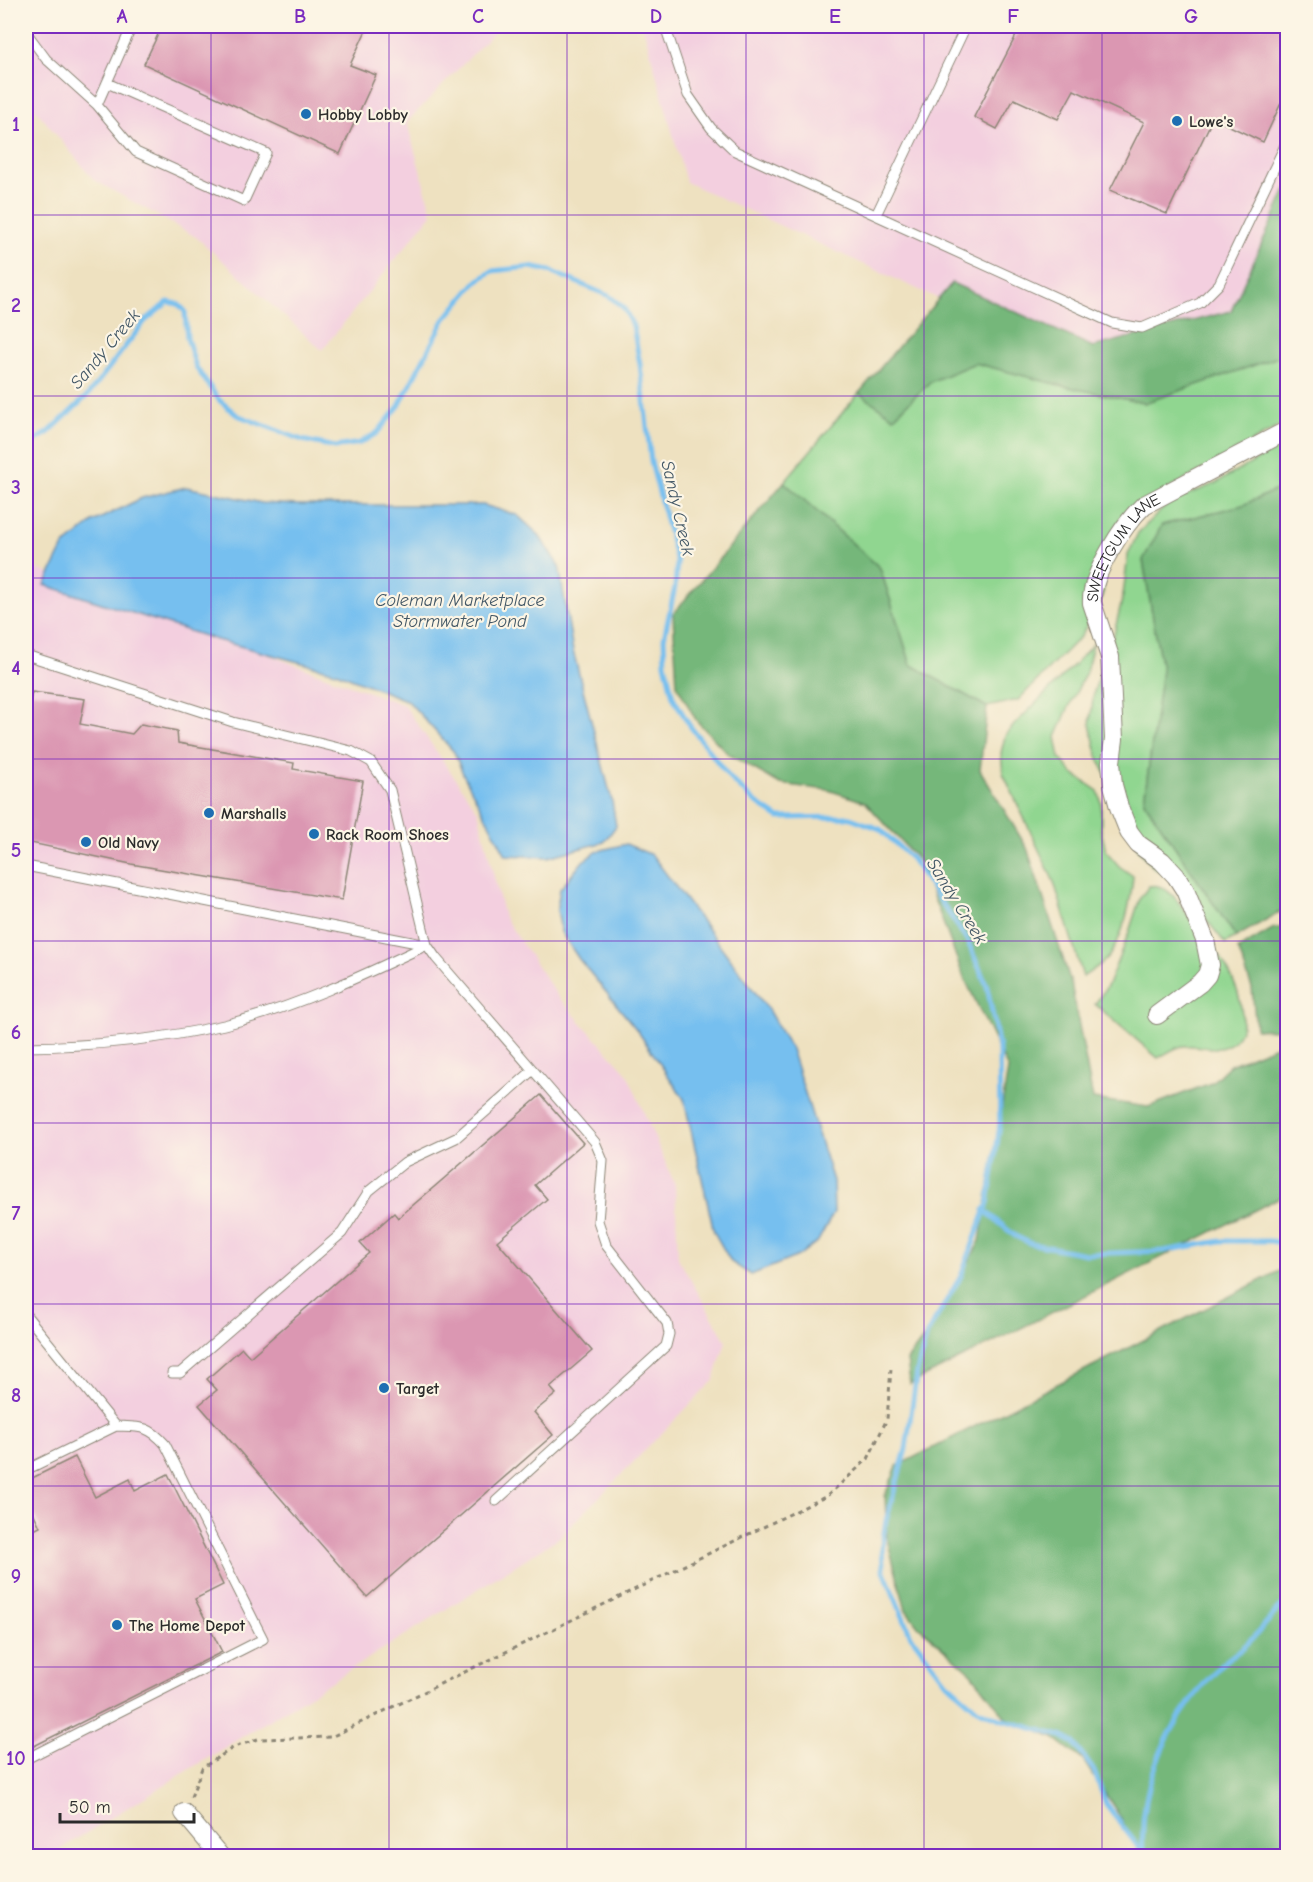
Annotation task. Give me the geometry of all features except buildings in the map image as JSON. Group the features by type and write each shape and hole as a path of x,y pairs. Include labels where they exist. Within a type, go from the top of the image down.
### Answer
{"street":[{"name":"SWEETGUM LANE","path":"1157,1015 1200,983 1207,975 1210,964 1205,940 1185,890 1162,861 1138,844 1129,832 1119,807 1113,785 1111,762 1114,739 1110,657 1092,603 1091,593 1094,582 1109,554 1132,516 1144,505 1287,430"},
{"path":"184,1813 220,1857"}],"lane":[{"path":"97,105 132,26"},
{"path":"664,26 688,95 711,128 735,151 1112,323 1142,328 1200,303 1219,284 1287,139"},
{"path":"876,215 966,26"},
{"path":"26,32 46,59 97,105 136,152 244,201 266,153 107,83"},
{"path":"26,655 233,722 351,751 370,762 390,790 427,945 595,1142 603,1161 598,1221 606,1245 667,1323 669,1334 666,1346 496,1501"},
{"path":"26,866 427,945"},
{"path":"26,1047 78,1046 147,1039 226,1024 315,994 377,969 427,945"},
{"path":"172,1373 180,1373 342,1233 369,1191 405,1162 456,1138 533,1070"},
{"path":"26,1315 116,1426"},
{"path":"26,1470 116,1426 140,1427 154,1432 165,1444 263,1639 26,1759"}],"path":[{"path":"184,1813 202,1768 234,1747 258,1739 332,1737 827,1496 868,1459 886,1419 891,1369"}],"shaded area":[{"path":"26,26 500,26 407,122 432,214 322,350 196,237 94,180 26,98"},
{"path":"643,26 1287,26 1287,227 1240,332 1103,375 686,182"},
{"path":"26,565 404,705 478,811 504,917 559,998 627,1073 675,1185 678,1258 726,1341 714,1380 560,1537 49,1856 26,1856"}],"green space":[{"path":"1287,188 1287,354 1144,403 1059,385 975,363 930,382 894,417 859,393 952,283 1093,347 1231,311"},
{"path":"1287,354 1287,422 1122,515 1106,544 1103,596 1081,636 1018,700 987,707 911,665 880,568 784,482 859,393 894,417 930,382 975,363 1059,385 1144,403"},
{"path":"1287,443 1287,485 1243,505 1162,525 1143,561 1162,670 1144,801 1236,937 1225,943 1177,883 1153,867 1138,849 1120,803 1098,758 1090,724 1094,691 1114,634 1123,595 1128,555 1138,533 1170,502 1214,484"},
{"path":"784,482 880,568 911,665 987,707 980,770 1027,848 1071,983 1093,1099 1148,1107 1211,1083 1230,1065 1276,1046 1287,1034 1287,1194 910,1384 907,1360 935,1323 980,1241 1008,1069 963,975 920,862 865,802 828,790 780,784 728,754 696,720 677,685 673,614"},
{"path":"1287,485 1287,908 1236,937 1144,801 1162,670 1143,560 1162,525 1243,505"},
{"path":"1093,644 1086,672 1056,737 1060,758 1073,774 1098,791 1101,801 1101,830 1106,851 1119,866 1133,876 1131,897 1119,938 1104,962 1083,977 1054,882 1003,773 1001,753 1005,736 1015,724"},
{"path":"1149,886 1163,888 1176,899 1224,962 1236,987 1242,1014 1241,1031 1232,1043 1219,1048 1183,1046 1158,1058 1095,1004 1108,985 1140,898"},
{"path":"1274,928 1286,928 1286,1015 1276,1030 1256,1029 1252,988 1238,949"},
{"path":"1287,1267 1287,1856 1141,1856 1116,1810 1083,1760 1054,1738 1006,1718 972,1674 918,1626 906,1610 887,1539 885,1495 897,1466"}],"water":[{"name":"Coleman Marketplace Stormwater Pond","path":"186,487 262,503 483,505 517,515 538,534 559,566 573,651 612,801 616,826 604,842 548,857 506,855 464,776 454,752 408,701 336,672 217,640 45,585 64,546 93,522 142,498"},
{"path":"626,844 652,855 767,1008 791,1049 833,1181 834,1212 818,1241 798,1256 751,1275 731,1262 714,1232 684,1099 637,1030 579,959 561,932 557,909 560,889 583,861 598,851"}],"waterway":[{"name":"Sandy Creek","path":"26,446 49,432 88,395 145,321 168,302 178,304 185,311 187,338 196,367 219,400 237,415 302,440 335,447 360,443 377,433 399,406 444,320 476,282 492,271 530,267 550,271 609,296 624,308 633,326 640,364 651,462 677,562 675,587 664,638 665,663 673,697 690,726 729,777 755,802 779,818 848,817 880,829 912,859 967,940 987,986 999,1048 1000,1125 988,1203 961,1276 927,1334 917,1372 906,1449 886,1521 882,1544 883,1569 911,1636 947,1683 977,1709 1000,1719 1061,1736 1074,1743 1094,1771 1106,1804 1145,1856"},
{"name":"Sandy Creek","path":"984,1210 1015,1236 1032,1244 1086,1254 1163,1251 1221,1241 1270,1241 1288,1244"},
{"path":"1143,1852 1143,1825 1152,1775 1173,1729 1186,1707 1219,1667 1248,1643 1288,1599"}],"place":[{"name":"Hobby Lobby","path":"306,114"},
{"name":"Lowe's","path":"1177,121"},
{"name":"Marshalls","path":"209,813"},
{"name":"Rack Room Shoes","path":"314,834"},
{"name":"Old Navy","path":"86,842"},
{"name":"Target","path":"384,1388"},
{"name":"The Home Depot","path":"117,1625"}]}
